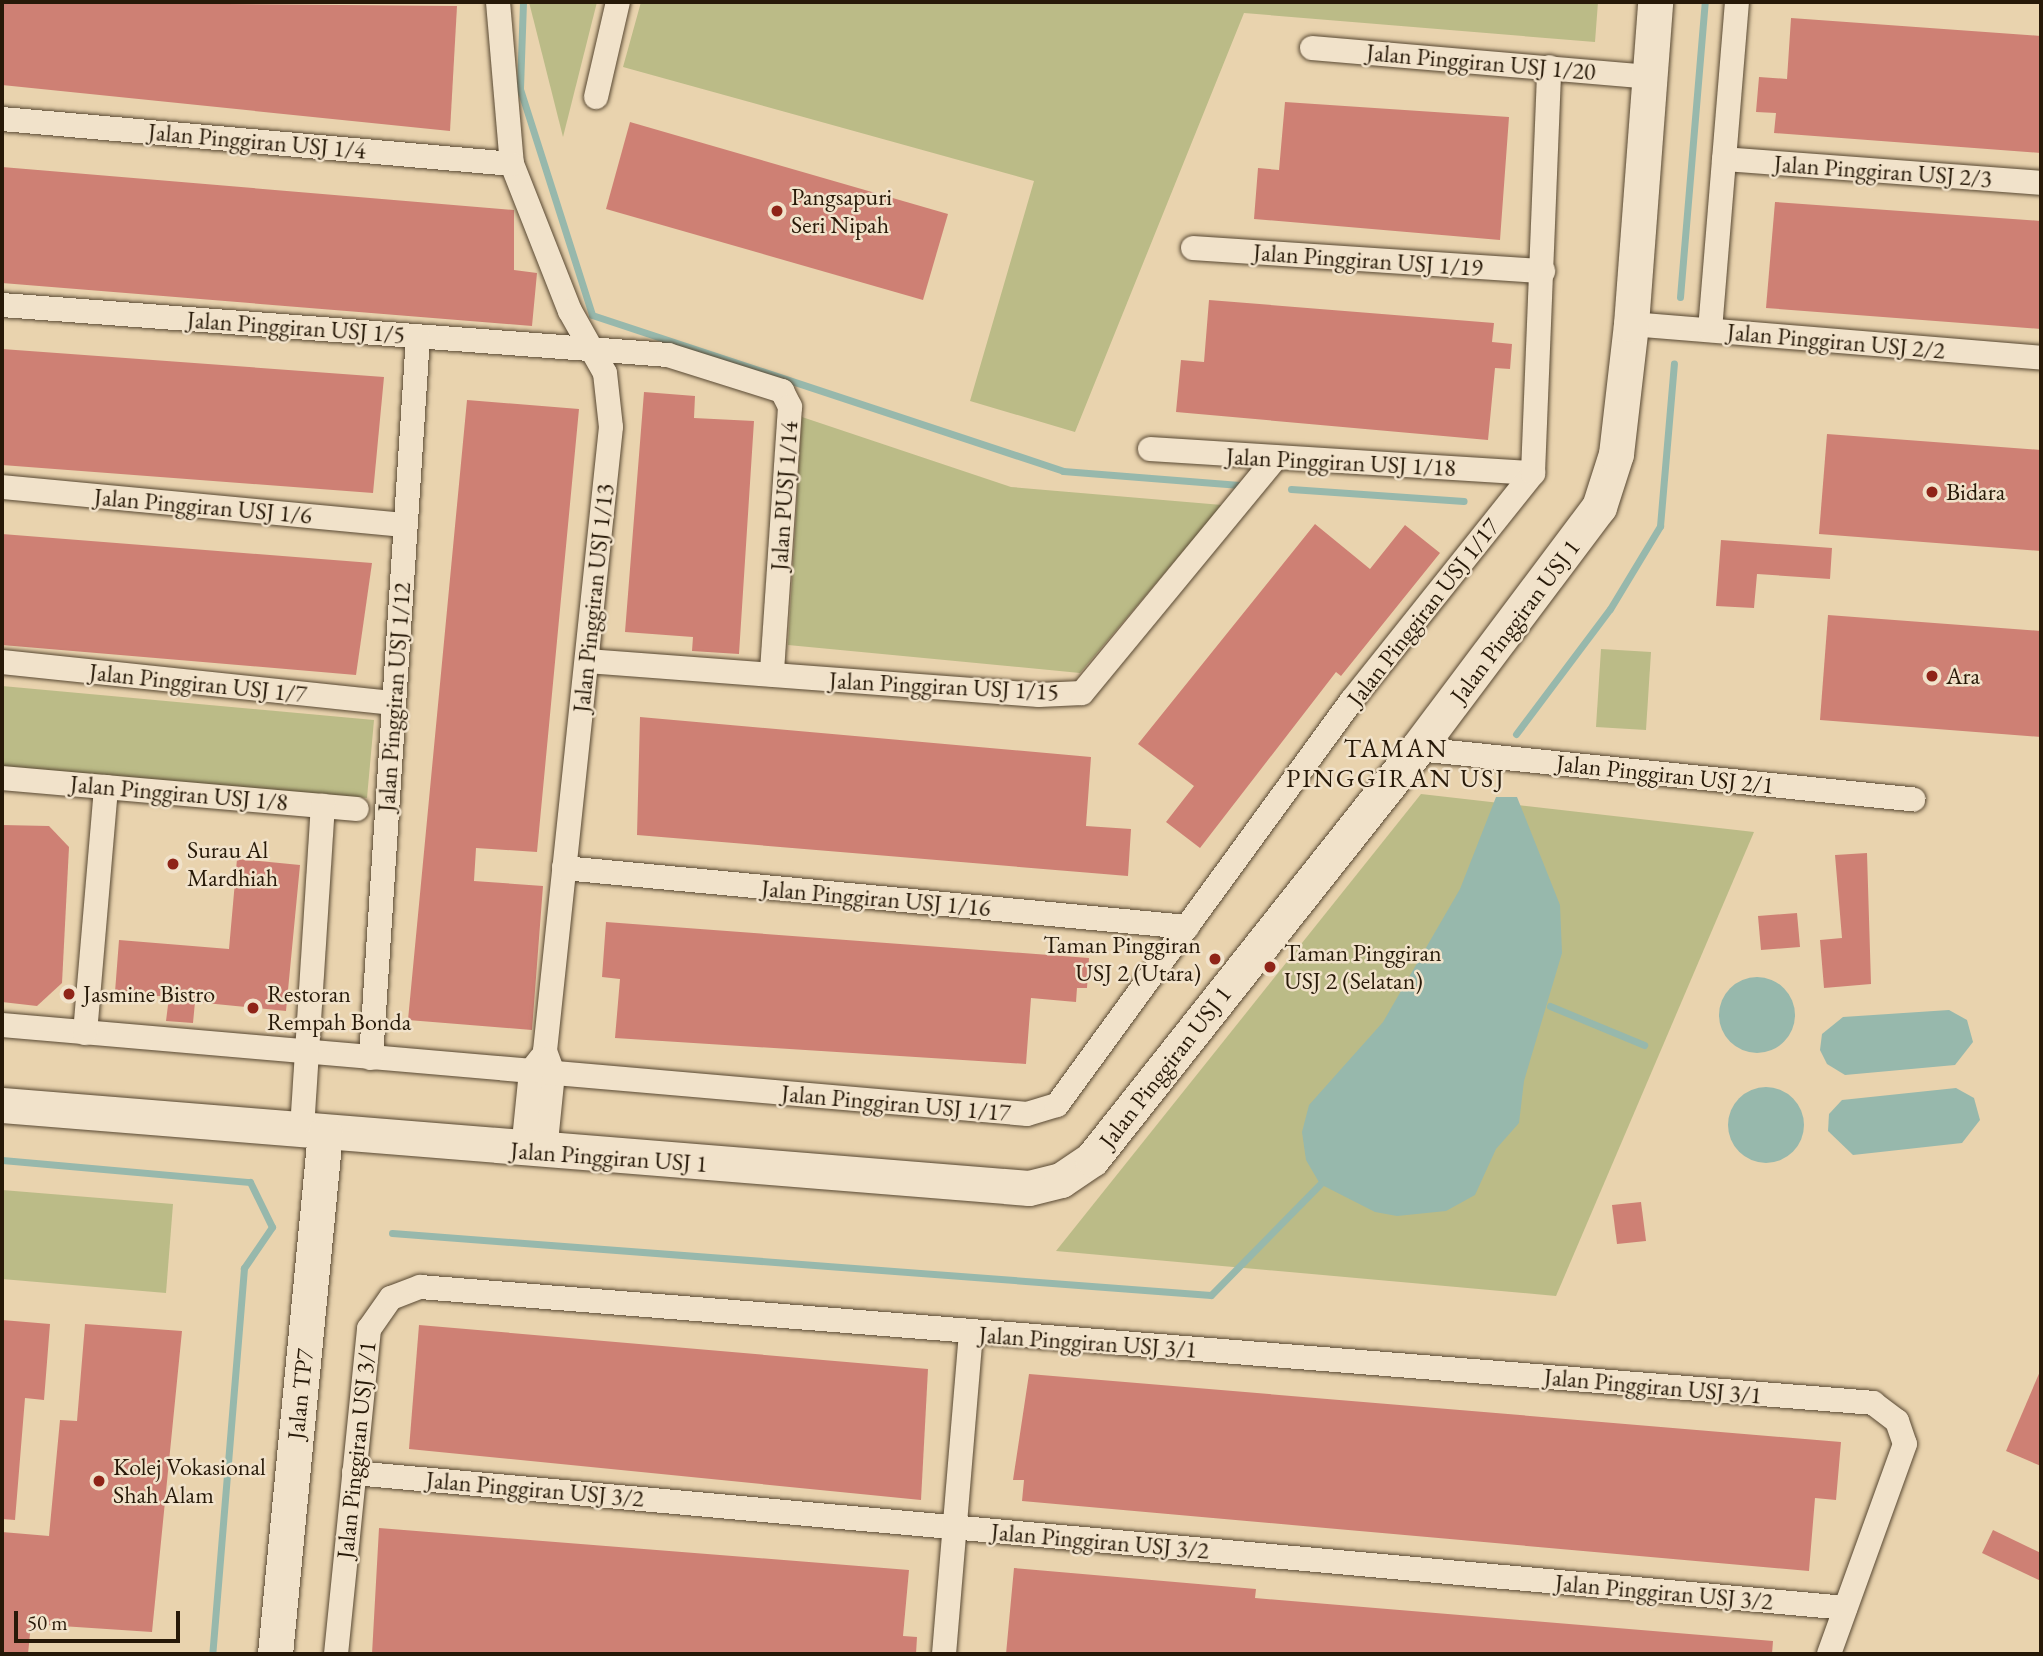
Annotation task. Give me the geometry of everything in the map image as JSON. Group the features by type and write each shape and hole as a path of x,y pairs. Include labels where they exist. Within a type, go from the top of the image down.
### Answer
{"street":[{"name":"Jalan Pinggiran USJ 1/13","path":"498,2 512,164 591,349 605,373 611,427 534,1151"},
{"path":"596,97 618,2"},
{"name":"Jalan Pinggiran USJ 1","path":"2,1105 534,1151 1029,1188 1061,1180 1092,1159 1417,749 1599,507 1616,454 1631,324 1655,2"},
{"path":"1710,330 1737,2"},
{"name":"Jalan Pinggiran USJ 1/20","path":"1312,48 1649,77"},
{"path":"1533,473 1549,67"},
{"name":"Jalan Pinggiran USJ 1/4","path":"2,119 512,164"},
{"name":"Jalan Pinggiran USJ 2/3","path":"1724,159 2041,183"},
{"name":"Jalan Pinggiran USJ 1/19","path":"1194,248 1543,271"},
{"name":"Jalan Pinggiran USJ 1/5","path":"2,306 591,349"},
{"name":"Jalan Pinggiran USJ 2/2","path":"1631,324 2041,358"},
{"name":"Jalan Pinggiran USJ 1/12","path":"371,1058 418,337"},
{"name":"Jalan PUSJ 1/14","path":"591,349 668,355 782,391 790,407 772,674"},
{"name":"Jalan Pinggiran USJ 1/18","path":"1150,449 1533,473"},
{"name":"Jalan Pinggiran USJ 1/15","path":"586,661 1039,695 1082,692 1276,458"},
{"name":"Jalan Pinggiran USJ 1/17","path":"2,1025 371,1058 543,1065 1027,1114 1056,1105 1352,700 1533,473"},
{"name":"Jalan Pinggiran USJ 1/6","path":"2,487 405,526"},
{"name":"Jalan Pinggiran USJ 1/7","path":"2,662 394,704"},
{"name":"Jalan Pinggiran USJ 2/1","path":"1417,749 1913,799"},
{"name":"Jalan Pinggiran USJ 1/8","path":"2,778 357,809"},
{"path":"85,1032 106,787"},
{"path":"313,1131 307,1052 323,806"},
{"name":"Jalan Pinggiran USJ 1/16","path":"564,868 1187,927"},
{"name":"Jalan TP7","path":"275,1654 313,1131"},
{"name":"Jalan Pinggiran USJ 3/1","path":"336,1654 369,1329 391,1298 420,1287 1873,1403 1896,1421 1905,1444 1829,1654"},
{"path":"944,1654 971,1333"},
{"name":"Jalan Pinggiran USJ 3/2","path":"354,1473 1845,1608"}],"green space":[{"path":"529,2 597,2 563,137"},
{"path":"641,2 1598,2 1595,42 1244,13 1075,432 970,401 1034,181 623,67"},
{"path":"802,417 1011,487 1222,505 1080,673 788,645"},
{"path":"1601,649 1651,652 1646,730 1596,727"},
{"path":"2,686 374,720 367,798 2,768"},
{"path":"1421,794 1754,832 1556,1296 1056,1251"},
{"path":"2,1190 173,1204 166,1293 2,1279"}],"water":[{"path":"1496,797 1517,797 1560,905 1562,953 1524,1081 1519,1123 1496,1149 1475,1195 1446,1211 1397,1216 1375,1212 1320,1184 1306,1160 1302,1132 1309,1105 1383,1022 1460,889"},
{"path":"1757,977 1771,980 1784,988 1792,1001 1795,1015 1792,1029 1784,1042 1771,1050 1757,1053 1743,1050 1730,1042 1722,1029 1719,1015 1722,1001 1730,988 1743,980"},
{"path":"1949,1010 1967,1020 1973,1042 1955,1065 1845,1075 1827,1064 1820,1050 1822,1034 1843,1017"},
{"path":"1766,1087 1780,1090 1793,1098 1801,1111 1804,1125 1801,1139 1793,1152 1780,1160 1766,1163 1752,1160 1739,1152 1731,1139 1728,1125 1731,1111 1739,1098 1752,1090"},
{"path":"1956,1088 1974,1098 1980,1120 1962,1143 1853,1155 1828,1131 1829,1114 1842,1100"}],"building":[{"path":"2,2 457,6 450,131 2,85"},
{"path":"1791,18 2041,36 2041,153 1774,133 1776,113 1756,112 1759,77 1787,79"},
{"path":"1285,102 1509,117 1500,240 1254,219 1258,168 1279,170"},
{"name":"Pangsapuri Seri Nipah","path":"630,122 948,214 923,300 606,209"},
{"path":"2,167 514,210 514,270 537,273 532,326 2,283"},
{"path":"1775,202 2041,221 2041,329 1766,308"},
{"path":"1209,300 1494,323 1492,342 1512,344 1510,369 1495,368 1488,440 1176,412 1181,360 1204,362"},
{"path":"2,349 384,377 373,493 2,465"},
{"path":"644,392 695,396 694,418 754,421 739,654 692,651 693,637 625,632"},
{"path":"467,400 579,409 537,852 476,848 474,881 543,886 532,1030 408,1020"},
{"name":"Bidara","path":"1827,434 2041,450 2041,551 1819,534"},
{"path":"1315,524 1370,569 1405,525 1440,553 1341,676 1336,672 1200,848 1166,822 1194,786 1138,744"},
{"path":"2,534 372,563 356,675 2,645"},
{"path":"1721,540 1832,548 1830,579 1757,574 1754,608 1716,606"},
{"name":"Ara","path":"1828,615 2041,631 2041,737 1820,720"},
{"path":"640,717 1091,757 1086,826 1131,829 1128,876 637,835"},
{"path":"2,825 49,826 69,847 62,983 37,1006 2,1002"},
{"path":"1867,853 1871,984 1824,988 1820,940 1842,938 1835,855"},
{"path":"237,859 300,865 286,1011 195,1002 193,1023 166,1021 169,997 115,992 119,940 229,949"},
{"path":"1797,913 1800,947 1761,950 1758,916"},
{"path":"606,922 1089,958 1087,988 1077,988 1076,1002 1031,998 1026,1064 615,1038 620,979 602,977"},
{"path":"1641,1202 1646,1241 1617,1244 1612,1205"},
{"path":"2,1320 50,1324 44,1400 25,1398 15,1520 2,1519"},
{"path":"85,1324 182,1331 152,1632 31,1624 28,1654 2,1654 2,1532 49,1536 60,1420 77,1421"},
{"path":"419,1325 928,1369 921,1500 409,1449"},
{"path":"2041,1369 2041,1466 2006,1451"},
{"path":"1029,1374 1841,1442 1836,1500 1815,1498 1809,1571 1022,1501 1024,1480 1013,1480"},
{"path":"379,1528 909,1570 903,1636 917,1637 916,1654 372,1654"},
{"path":"1993,1530 2041,1553 2041,1581 1982,1553"},
{"path":"1014,1568 1256,1589 1255,1598 1773,1641 1772,1654 1006,1654"}],"waterway":[{"path":"523,2 520,89 592,315 1063,471 1239,485"},
{"path":"1680,297 1705,2"},
{"path":"1516,734 1610,609 1660,526 1674,364"},
{"path":"1291,489 1464,501"},
{"path":"1550,1006 1644,1045"},
{"path":"2,1160 250,1182 272,1227 244,1268 212,1654"},
{"path":"392,1233 1211,1295 1320,1184"}],"place":[{"name":"Pangsapuri Seri Nipah","path":"777,211"},
{"name":"Bidara","path":"1932,492"},
{"name":"Ara","path":"1932,676"},
{"name":"Surau Al Mardhiah","path":"173,864"},
{"name":"Taman Pinggiran USJ 2 (Utara)","path":"1215,959"},
{"name":"Taman Pinggiran USJ 2 (Selatan)","path":"1270,967"},
{"name":"Jasmine Bistro","path":"69,994"},
{"name":"Restoran Rempah Bonda","path":"253,1008"},
{"name":"Kolej Vokasional Shah Alam","path":"99,1481"}],"district":[{"name":"TAMAN PINGGIRAN USJ","path":"1396,764"}]}
